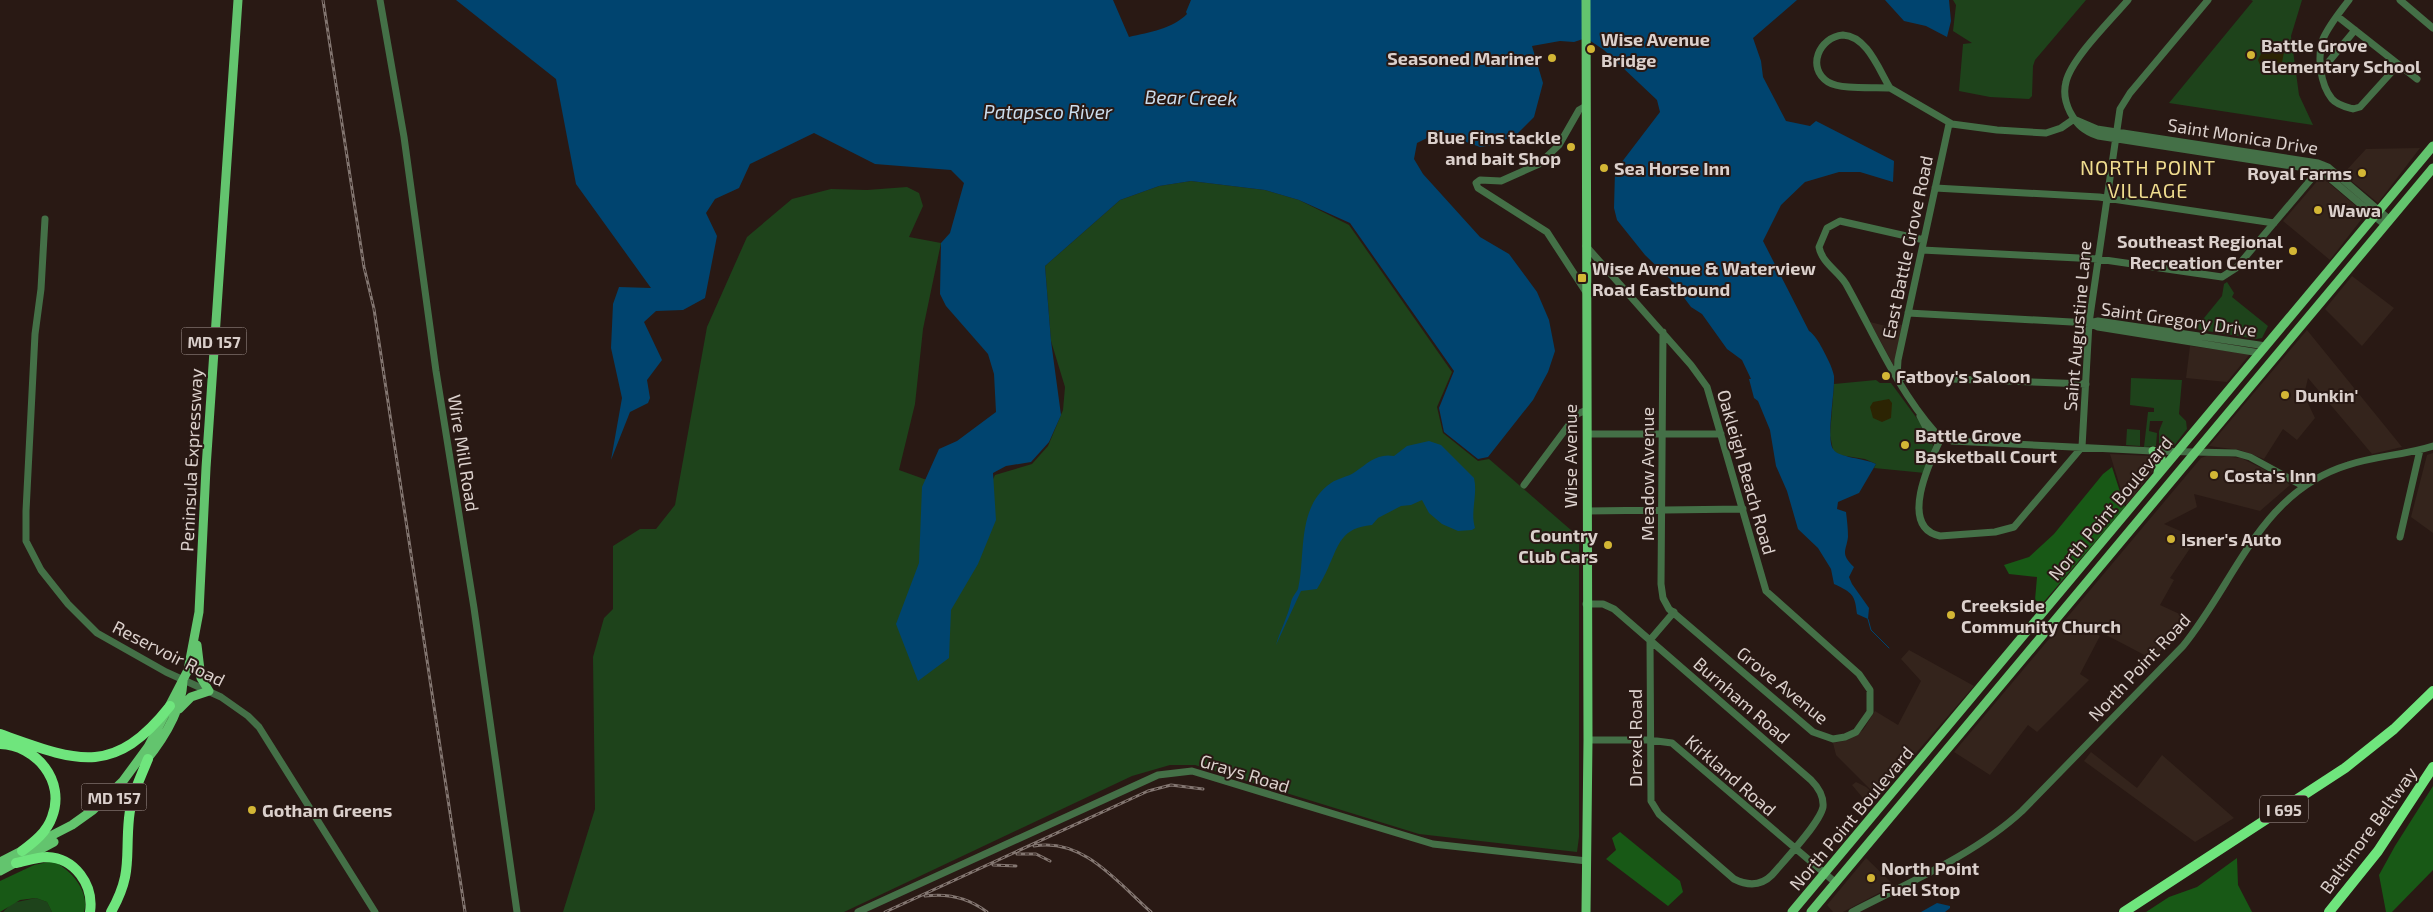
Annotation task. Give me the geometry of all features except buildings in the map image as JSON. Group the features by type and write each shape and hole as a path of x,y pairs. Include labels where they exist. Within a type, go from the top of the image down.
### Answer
{"highway":[{"name":"I 695","path":"2124,912 2345,768 2394,729 2433,691"},
{"path":"0,734 66,756 79,758 106,755 127,747 138,740 153,727 170,706"},
{"path":"0,744 17,746 32,754 48,770 54,785 56,802 52,818 42,834 22,851"},
{"path":"111,912 123,888 127,874 131,806 148,759"},
{"name":"Baltimore Beltway","path":"2329,912 2378,851 2433,767"},
{"path":"16,863 48,857 69,864 81,874 86,883 91,899 90,912"}],"main road":[{"name":"Peninsula Expressway","path":"0,862 72,825 93,810 122,781 148,747 183,681 196,635 238,0"},
{"name":"Wise Avenue","path":"1586,0 1586,604 1588,740 1586,912"},
{"name":"North Point Boulevard","path":"1792,912 2433,146"},
{"name":"North Point Boulevard","path":"1812,912 2433,168"},
{"path":"2153,451 2161,458 2156,478"},
{"path":"2092,555 2103,564"},
{"path":"171,720 191,697 209,691 200,670 196,635"},
{"name":"Peninsula Expressway","path":"0,871 74,830 126,785 148,759 171,720 183,694 183,681"}],"street":[{"name":"Wire Mill Road","path":"380,0 404,137 436,371 474,608 517,912"},
{"path":"1890,88 1839,85 1829,82 1818,68 1817,59 1821,45 1830,37 1839,35 1848,35 1857,39 1890,88 1949,124 1997,130 2046,133 2060,128 2074,119 2064,94 2070,71 2128,0"},
{"name":"Saint Augustine Lane","path":"2082,447 2088,323 2120,109 2126,99 2208,0"},
{"path":"2349,0 2323,39 2320,55 2321,71 2333,100 2353,109 2360,107 2398,64"},
{"path":"2400,0 2433,28"},
{"path":"2337,16 2417,79"},
{"path":"2321,71 2355,30"},
{"path":"1586,106 1579,110 1559,145 1539,164 1501,181 1480,180 1476,183 1478,188 1546,232 1586,292"},
{"name":"Saint Monica Drive","path":"2074,119 2091,127 2115,134 2320,167 2388,222"},
{"name":"East Battle Grove Road","path":"1898,377 1898,360 1949,124"},
{"path":"1922,250 2098,259 2222,277 2236,268 2320,167"},
{"path":"1935,188 2106,198 2274,223"},
{"name":"Reservoir Road","path":"45,219 41,289 34,334 26,541 41,570 68,604 97,633 183,681 209,691 236,706 259,727 375,912"},
{"path":"1924,240 1866,228 1843,221 1829,226 1819,244 1823,258 1843,278 1898,377 1902,388 1920,416 1941,438 1952,441 2240,454 2302,486"},
{"name":"Oakleigh Beach Road","path":"1586,246 1663,332 1704,382 1768,594 1862,676"},
{"name":"Saint Gregory Drive","path":"1908,313 2088,323 2098,321 2263,349"},
{"name":"Meadow Avenue","path":"1663,332 1662,593 1664,602 1674,612"},
{"path":"1898,377 2086,384"},
{"path":"1524,485 1577,414 1587,410"},
{"path":"1587,434 1721,434"},
{"path":"1941,438 1924,485 1918,510 1924,526 1932,533 1940,536 1995,532 2014,527 2082,447"},
{"name":"North Point Road","path":"1852,912 1979,843 2022,811 2184,646 2201,623 2265,522 2278,506 2302,486 2348,465 2433,446"},
{"path":"2400,536 2420,450"},
{"path":"1587,511 1743,510"},
{"name":"Burnham Road","path":"1586,604 1611,607 1819,788 1823,801 1821,814 1794,848"},
{"path":"1650,640 1674,612"},
{"name":"Grove Avenue","path":"1674,612 1798,720 1813,732 1824,737 1833,739 1848,736 1858,730 1867,720 1871,707 1871,694 1862,676"},
{"name":"Drexel Road","path":"1650,640 1650,796 1655,810 1734,879 1746,884 1762,882 1772,875 1794,848"},
{"name":"Kirkland Road","path":"1588,740 1666,741 1678,747 1836,883"},
{"name":"Grays Road","path":"858,912 1096,801 1158,775 1185,771 1192,771 1433,844 1587,861"},
{"path":"1800,903 1812,912"}],"shaded area":[{"path":"2420,148 2378,203 2343,174 2366,149"},
{"path":"2323,178 2363,212 2364,216 2330,260 2283,221 2319,179"},
{"path":"2352,276 2394,308 2362,346 2325,309"},
{"path":"1870,322 1886,326 1887,322 1902,325 1894,366"},
{"path":"2307,330 2402,447 2372,454 2308,378 2304,395 2315,418 2297,440 2283,429 2264,459 2240,450 2209,446"},
{"path":"2190,346 2250,354 2227,382 2186,378"},
{"path":"2433,453 2433,533 2411,517 2427,455"},
{"path":"2110,454 2151,456 2155,468 2126,506"},
{"path":"2209,455 2241,458 2279,477 2290,485 2260,511 2194,494 2197,507 2164,524 2197,538 2170,578 2174,580 2160,605 2186,617 2154,660 2089,626 2088,628 2100,636 2080,674 2089,680 2037,732 2028,725 1990,775 1954,752 2201,458"},
{"path":"1909,650 1974,686 1878,797 1836,755 1833,743 1848,740 1863,730 1875,711 1898,725 1921,681 1901,659"},
{"path":"2091,752 2137,788 2162,755 2234,818 2195,842 2084,761"},
{"path":"1856,782 1866,787 1876,796 1868,804 1852,785"},
{"path":"1866,858 1894,885 1843,912 1833,912 1827,905"}],"green space":[{"path":"1953,0 2086,0 2035,60 2032,96 2029,99 1990,97 1959,91 1963,44 1972,43 1953,31 1956,5"},
{"name":"Battle Grove Elementary School","path":"2251,0 2302,0 2291,36 2299,95 2313,125 2169,103 2253,1"},
{"path":"1191,181 1265,190 1299,200 1349,225 1452,372 1437,407 1443,433 1478,461 1489,459 1579,537 1579,837 1577,852 1419,834 1195,765 1170,765 1132,776 844,912 563,912 595,809 593,657 604,618 613,609 613,546 640,529 656,529 675,505 707,327 747,237 792,199 831,189 867,190 907,187 919,193 923,206 909,237 941,243 923,329 915,404 899,470 924,479 988,490 995,475 1032,464 1048,446 1063,410 1065,387 1051,341 1045,266 1120,200 1159,186"},
{"path":"2227,282 2234,293 2232,297 2268,326 2262,338 2256,339 2195,329 2222,296 2224,284"},
{"path":"2131,378 2182,380 2179,414 2186,421 2187,429 2173,447 2159,447 2159,431 2163,421 2150,421 2149,431 2157,433 2156,446 2144,447 2148,412 2154,412 2154,408 2130,405"},
{"path":"1876,380 1880,383 1891,383 1932,439 1933,446 1925,473 1874,468 1876,464 1865,459 1839,455 1833,450 1830,435 1834,384"},
{"path":"2127,429 2140,430 2140,446 2126,445"},
{"path":"2112,467 2125,507 2042,604 2035,600 2037,577 2009,574 2004,565 2029,557 2054,534 2103,474"},
{"path":"2433,786 2433,870 2392,912 2386,912 2379,875"},
{"path":"1620,832 1680,881 1683,892 1668,906 1606,859 1616,850 1612,838"},
{"path":"2237,858 2238,885 2252,912 2146,912 2169,897 2197,887"},
{"path":"53,861 66,870 82,889 85,904 84,912 52,912 47,902 36,898 20,900 0,912 0,881 34,865"},
{"path":"36,898 47,902 52,912 3,912 12,903"}],"sand":[{"path":"2263,50 2284,52 2280,73 2270,75 2263,72 2258,60"},
{"path":"1889,399 1892,403 1891,418 1882,422 1873,418 1870,407 1873,402"}],"water":[{"name":"Patapsco River","path":"456,0 1113,0 1129,37 1175,23 1187,14 1186,12 1191,0 1797,0 1753,38 1761,61 1763,77 1786,121 1810,126 1816,121 1894,161 1893,182 1860,172 1839,172 1805,182 1781,205 1763,241 1809,331 1819,343 1832,369 1834,383 1830,436 1833,449 1840,454 1876,464 1859,493 1838,502 1837,509 1846,512 1848,537 1845,555 1854,567 1849,577 1869,608 1868,619 1857,614 1852,595 1834,584 1831,569 1818,548 1798,529 1787,491 1776,466 1770,430 1758,401 1754,398 1749,379 1751,379 1742,360 1727,349 1702,314 1691,307 1670,279 1645,255 1617,220 1614,208 1615,171 1660,112 1657,100 1604,50 1586,38 1574,42 1560,41 1532,46 1543,83 1534,117 1517,134 1493,145 1480,147 1439,132 1417,143 1414,159 1423,174 1480,237 1509,254 1537,292 1549,320 1555,351 1548,372 1533,400 1488,457 1478,459 1444,432 1439,408 1454,371 1350,223 1299,200 1265,190 1191,181 1159,186 1120,200 1045,266 1051,341 1061,415 1049,442 1031,462 1006,466 993,473 996,520 978,564 951,610 949,658 918,681 896,624 919,563 922,487 939,449 957,441 996,412 994,374 988,354 946,306 940,294 941,243 950,233 964,183 951,170 875,164 814,133 750,164 739,188 715,199 706,213 717,236 705,298 683,310 656,311 644,322 662,360 647,380 650,398 648,403 630,412 611,460 622,398 611,348 613,304 619,287 651,288 576,184 556,79"},
{"path":"1885,0 1949,0 1951,21 1947,37 1926,26 1904,21"},
{"path":"1429,441 1441,445 1474,478 1473,515 1475,528 1458,531 1442,524 1429,513 1422,500 1411,505 1401,506 1378,518 1372,525 1362,527 1347,534 1342,539 1317,589 1301,591 1276,645 1292,600 1298,589 1307,518 1312,505 1320,493 1331,483 1352,474 1373,459 1388,455 1394,456 1407,446"},
{"path":"1937,903 1950,906 1950,908 1945,912 1921,912"}],"waterway":[{"path":"1868,619 1871,630 1889,648"}],"railway":[{"path":"323,0 364,267 374,309 465,912"},
{"path":"885,912 1148,791 1171,785 1203,789"},
{"path":"1034,846 1052,845 1068,848 1084,855 1112,876 1151,912"},
{"path":"1017,854 1036,854 1050,861"},
{"path":"993,865 1016,866"},
{"path":"925,896 942,895 966,900 987,912"}],"place":[{"name":"Wise Avenue Bridge","path":"1591,49"},
{"name":"Battle Grove Elementary School","path":"2251,55"},
{"name":"Seasoned Mariner","path":"1552,58"},
{"name":"Blue Fins tackle and bait Shop","path":"1571,147"},
{"name":"Sea Horse Inn","path":"1604,168"},
{"name":"Royal Farms","path":"2362,173"},
{"name":"Wawa","path":"2318,210"},
{"name":"Southeast Regional Recreation Center","path":"2293,251"},
{"name":"Wise Avenue & Waterview Road Eastbound","path":"1582,278"},
{"name":"Fatboy's Saloon","path":"1886,376"},
{"name":"Dunkin'","path":"2285,395"},
{"name":"Battle Grove Basketball Court","path":"1905,445"},
{"name":"Costa's Inn","path":"2214,475"},
{"name":"Isner's Auto","path":"2171,539"},
{"name":"Country Club Cars","path":"1608,545"},
{"name":"Creekside Community Church","path":"1951,615"},
{"name":"Gotham Greens","path":"252,810"},
{"name":"North Point Fuel Stop","path":"1871,878"}],"district":[{"name":"NORTH POINT VILLAGE","path":"2148,178"}],"water label":[{"name":"Bear Creek","path":"1191,97"}]}
